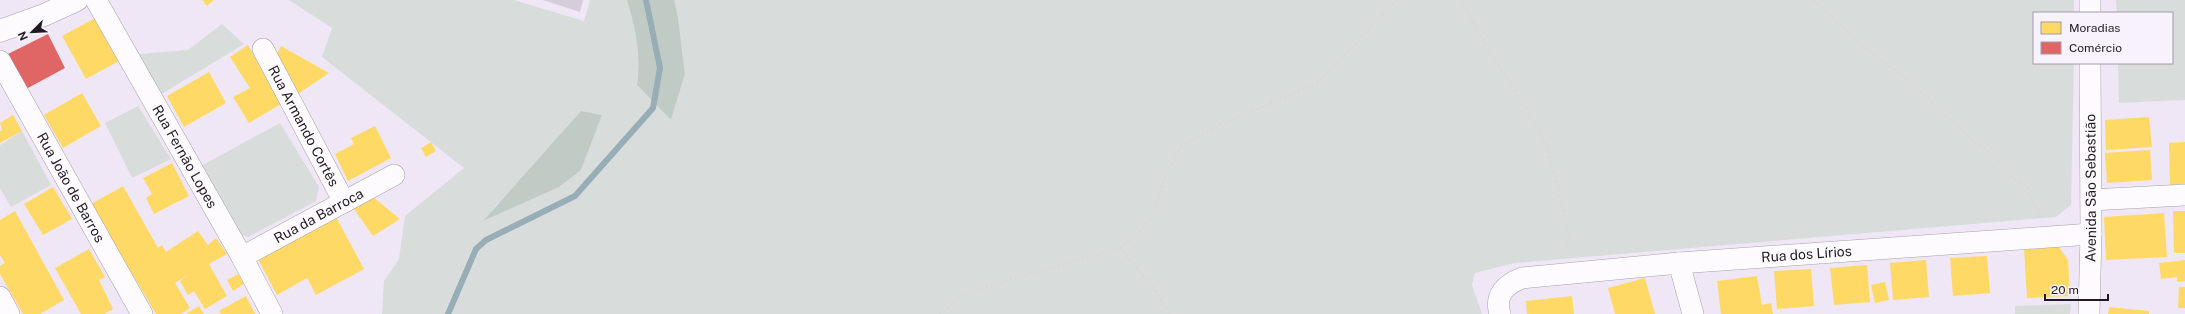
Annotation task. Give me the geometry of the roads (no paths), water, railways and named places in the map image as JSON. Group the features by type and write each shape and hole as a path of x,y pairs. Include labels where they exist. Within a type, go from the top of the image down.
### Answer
{"street":[{"path":"0,31 44,15 77,0"},
{"name":"Rua Fernão Lopes","path":"96,0 242,257 272,314"},
{"path":"2090,0 2090,12"},
{"name":"Rua Armando Cortês","path":"263,49 344,202"},
{"name":"Rua João de Barros","path":"0,61 142,314"},
{"name":"Avenida São Sebastião","path":"2089,314 2091,234 2090,64"},
{"name":"Rua da Barroca","path":"242,257 394,175"},
{"path":"2091,200 2185,195"},
{"name":"Rua dos Lírios","path":"1500,314 1499,298 1503,289 1512,282 1522,278 1679,263 2091,234"},
{"path":"1679,263 1692,314"},
{"path":"0,298 9,314"}],"waterway":[{"path":"448,314 476,249 486,240 575,196 653,108 660,68 646,0"}]}
